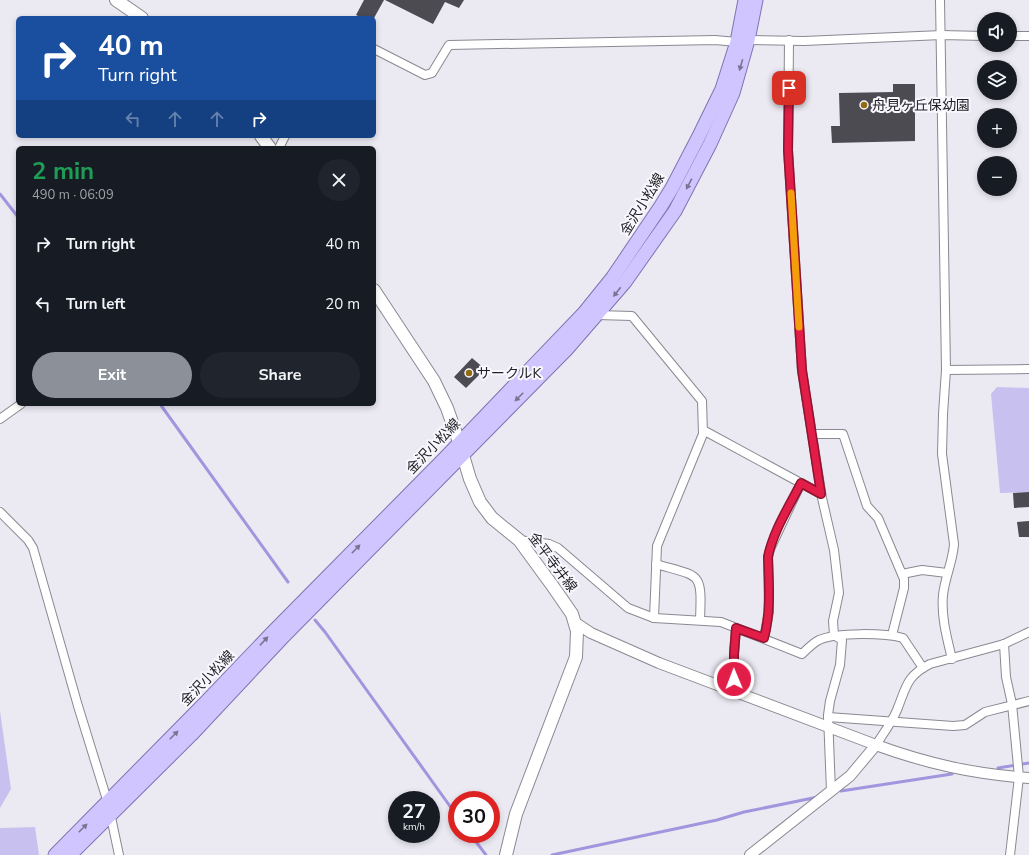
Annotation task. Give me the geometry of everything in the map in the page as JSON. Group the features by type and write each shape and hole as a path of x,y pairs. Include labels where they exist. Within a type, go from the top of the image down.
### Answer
{"main road":[{"path":"116,0 139,16"},
{"name":"金沢小松線","path":"55,855 461,448 566,350 625,282 675,211 710,144 733,93 743,41 745,0"},
{"name":"金沢小松線","path":"70,855 191,735 461,448 575,323 613,277 672,188 722,89 743,41 756,0"},
{"name":"金平寺井線","path":"376,293 434,381 447,408 470,479 480,502 492,518 519,540 572,614 576,623 578,638 576,657 516,814 506,855"}],"street":[{"path":"940,0 942,35 946,370 942,414 942,454 954,544 953,555 947,573 943,596 943,616 952,659"},
{"path":"376,50 425,75 432,73 449,45 715,40 743,41 942,35 977,36"},
{"path":"1017,36 1029,36"},
{"path":"789,40 788,150 802,370 821,494 834,550 839,593 833,621 834,635"},
{"path":"597,315 632,316 702,401 702,434 656,546 654,618"},
{"path":"946,370 1029,370"},
{"path":"0,419 17,406"},
{"path":"703,430 821,494"},
{"path":"812,434 843,434 867,506 878,518 904,579 904,588 892,635"},
{"path":"764,638 769,612 768,557 770,549 801,483"},
{"path":"0,512 28,540 33,548 78,706 108,803 119,855"},
{"path":"519,540 549,544 558,548 628,608 654,618 721,622 802,654 818,640 834,635 892,635 903,638 922,668"},
{"path":"656,564 693,575 699,580 701,596 700,620"},
{"path":"902,574 922,570 947,573"},
{"path":"576,623 591,633 646,657 734,691 828,722 876,745 915,759 958,770 1021,771"},
{"path":"734,691 736,628"},
{"path":"750,855 850,776 876,745 897,712 907,682 922,668 930,664 1004,644 1029,632"},
{"path":"831,791 828,722 830,701 840,665 842,640 834,635"},
{"path":"1004,644 1006,677 1012,704 1021,771 1010,855"},
{"path":"828,722 891,721 953,726 965,725 985,712 1012,704 1029,701"}],"shaded area":[{"path":"997,387 1029,388 1029,492 1000,493 991,394"},
{"path":"0,711 11,789 0,808"},
{"path":"35,827 39,855 0,855 0,828"}],"building":[{"path":"364,0 384,0 375,16 356,15"},
{"path":"385,0 464,0 459,8 445,2 433,24"},
{"path":"893,84 915,84 915,141 832,143 831,126 840,126 839,93 893,92"},
{"name":"サークルK","path":"472,358 485,369 466,388 454,377"},
{"path":"1029,492 1029,507 1014,508 1013,493"},
{"path":"1029,521 1029,537 1019,537 1017,522"}],"waterway":[{"path":"0,194 16,214"},
{"path":"161,406 288,582"},
{"path":"315,620 448,803"},
{"path":"998,768 1029,763"},
{"path":"841,791 952,774"},
{"path":"552,855 818,797"},
{"path":"477,843 486,855"}],"slow traffic":[{"path":"791,193 799,327"}],"place":[{"name":"舟見ヶ丘保幼園","path":"864,105"},
{"name":"サークルK","path":"469,373"}],"route":[{"path":"734,679 736,628 764,638 769,612 768,557 777,532 801,483 821,494 802,370 788,150 789,88"}]}
